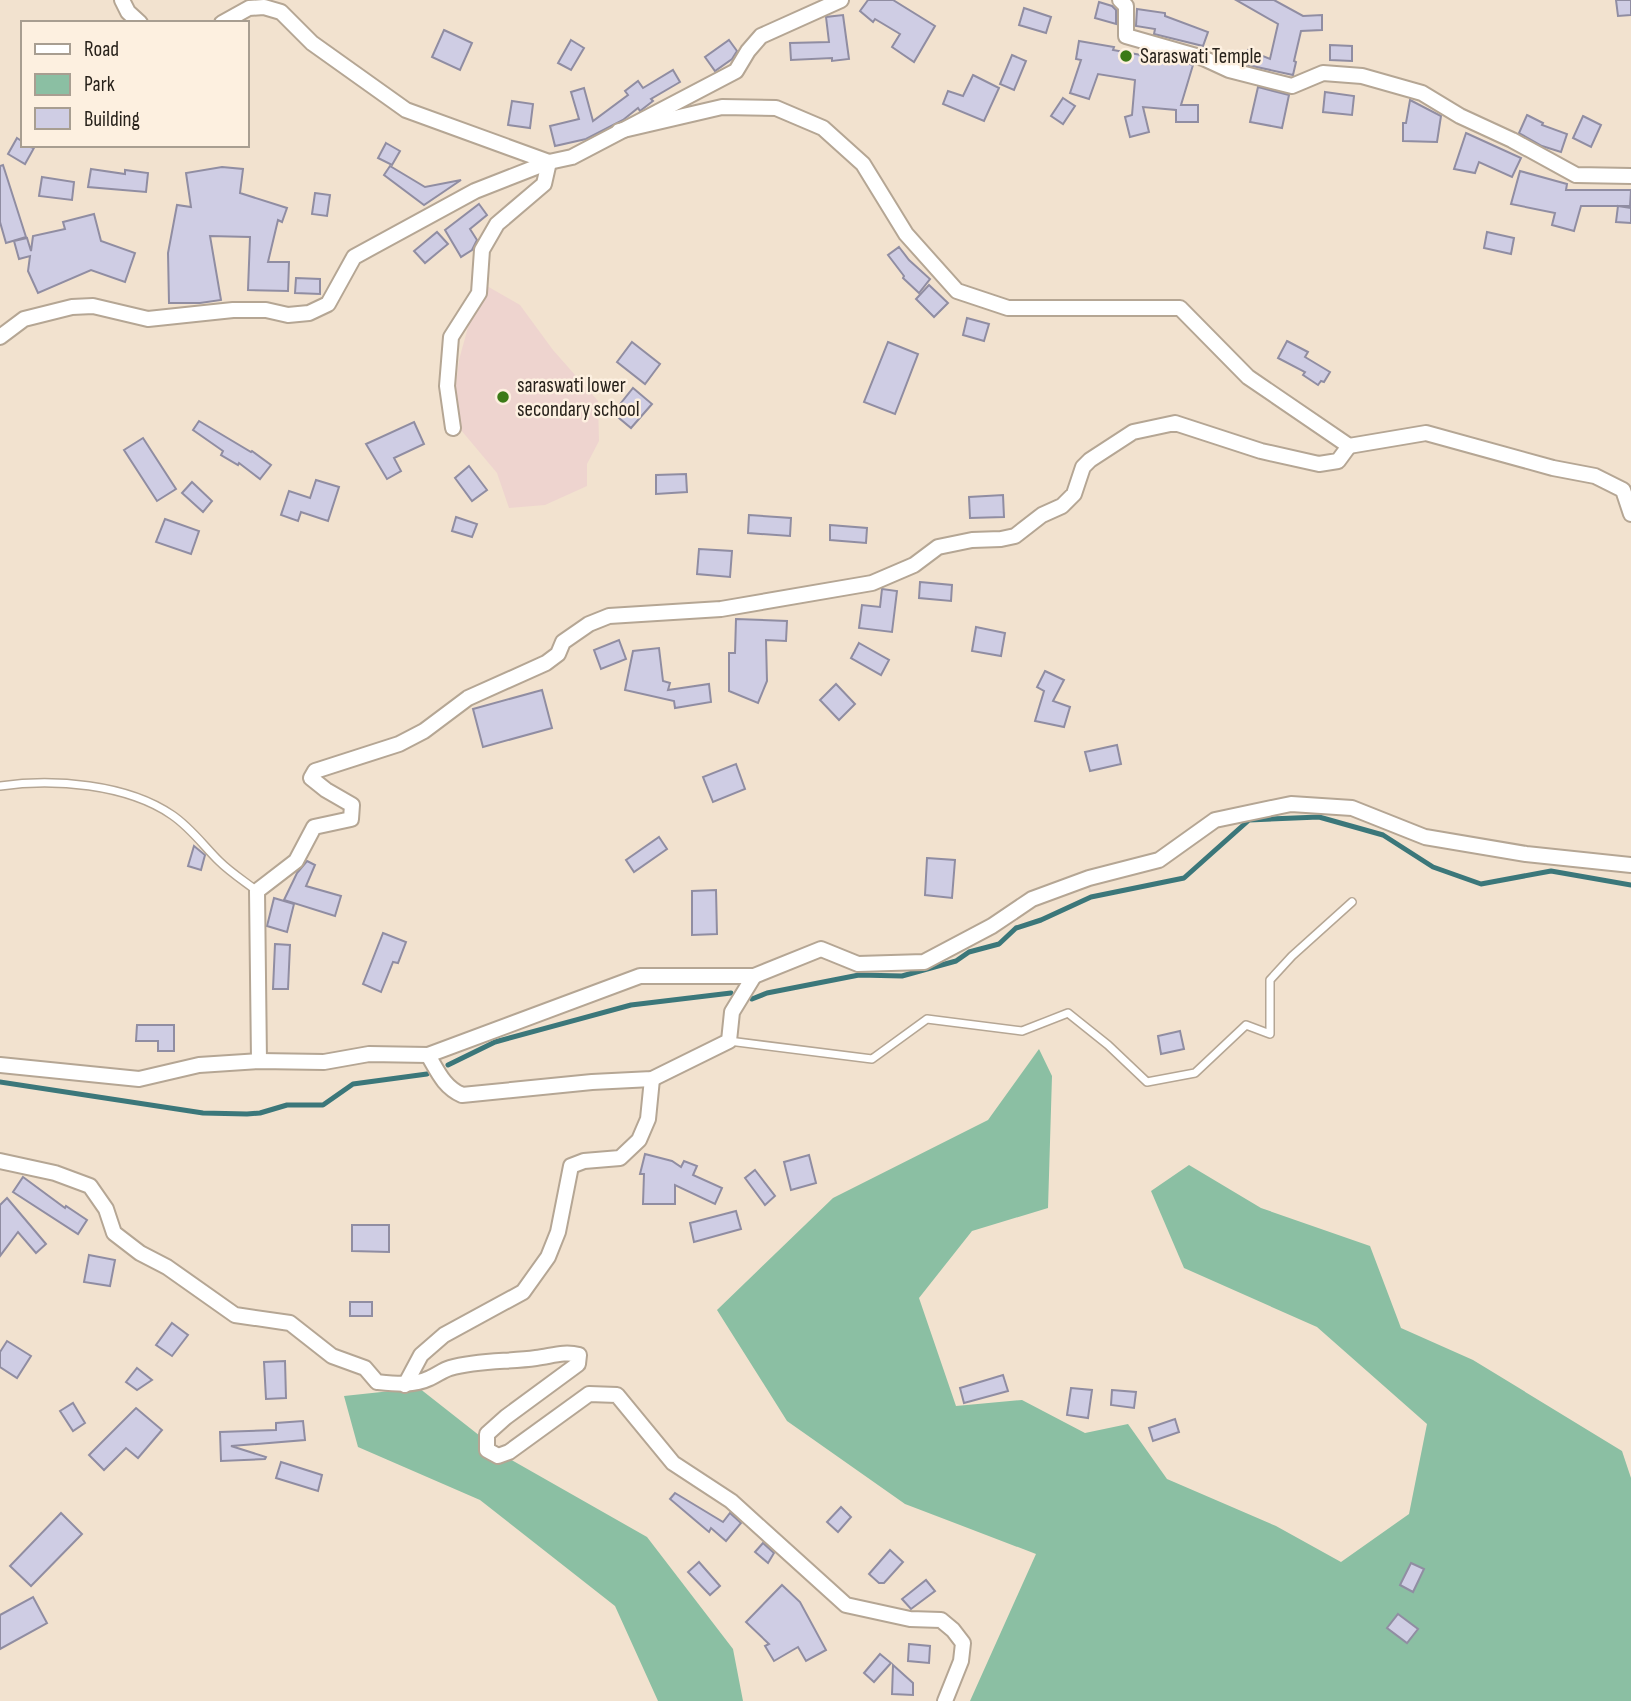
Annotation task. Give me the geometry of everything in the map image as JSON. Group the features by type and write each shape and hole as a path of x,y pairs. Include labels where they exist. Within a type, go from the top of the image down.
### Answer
{"street":[{"path":"122,0 128,12 138,21"},
{"path":"0,337 23,320 72,307 103,307 148,318 233,310 266,310 288,315 309,313 328,304 354,257 475,191 549,162 572,157 736,71 761,36 841,0"},
{"path":"1120,0 1126,6 1126,36 1203,58 1229,70 1293,86 1323,73 1362,76 1422,93 1460,116 1512,140 1576,175 1631,176"},
{"path":"226,21 249,8 264,7 281,12 312,43 407,110 549,162"},
{"path":"619,131 722,107 776,107 823,128 863,164 906,234 957,291 1008,308 1180,308 1248,377 1349,446 1426,433 1553,468 1595,475 1623,490 1631,514"},
{"path":"453,428 447,386 452,337 479,293 482,250 497,225 544,184 549,162"},
{"path":"259,1061 257,891 296,862 314,827 351,819 352,805 317,784 312,778 315,771 411,738 468,698 546,663 558,654 563,642 609,616 721,609 802,597 872,583 914,565 938,547 972,540 1015,536 1042,515 1062,506 1074,494 1083,467 1133,432 1175,423 1261,451 1319,464 1338,461 1349,446"},
{"path":"0,1065 139,1079 199,1065 259,1061 324,1062 369,1054 428,1055 640,976 754,976 821,948 858,964 924,962 992,926 1032,899 1089,878 1159,860 1215,820 1291,804 1352,808 1425,837 1526,855 1631,865"},
{"path":"428,1055 443,1081 451,1090 462,1095 652,1079 729,1041 733,1012 754,976"},
{"path":"405,1385 421,1355 444,1335 523,1292 548,1257 558,1231 571,1166 584,1161 620,1158 639,1140 648,1119 652,1079"},
{"path":"0,1161 55,1173 90,1186 106,1209 114,1233 139,1253 167,1267 235,1315 290,1323 332,1356 365,1368 377,1382 405,1385 428,1379 448,1368 569,1352 579,1355 578,1364 506,1417 488,1434 487,1450 498,1455 509,1452 589,1394 617,1395 673,1463 731,1502 846,1605 910,1619 941,1620 953,1630 963,1643 961,1661 945,1701"}],"lane":[{"path":"0,786 30,781 88,786 147,800 175,817 222,864 257,891"},
{"path":"729,1041 872,1059 927,1019 1022,1031 1068,1013 1108,1045 1147,1082 1195,1073 1246,1025 1270,1034 1270,980 1292,956 1352,902"}],"shaded area":[{"path":"487,286 520,305 553,350 598,401 599,441 587,464 587,486 545,505 509,508 497,473 461,430 454,401 459,360 473,309"}],"green space":[{"path":"1039,1049 1052,1076 1048,1208 972,1231 919,1298 956,1406 1022,1400 1085,1433 1128,1424 1167,1479 1276,1526 1341,1562 1409,1514 1427,1424 1317,1327 1184,1268 1151,1191 1189,1165 1261,1208 1370,1246 1401,1328 1473,1360 1622,1451 1631,1478 1631,1701 970,1701 1036,1554 905,1504 787,1421 717,1310 833,1198 988,1120"},
{"path":"419,1388 508,1458 647,1537 733,1649 743,1701 658,1701 615,1606 480,1500 358,1447 344,1396"}],"building":[{"path":"868,0 893,0 935,26 914,62 892,47 900,34 875,19 873,22 860,11"},
{"path":"1236,0 1274,0 1303,16 1322,15 1322,30 1301,31 1293,75 1243,64 1248,50 1270,59 1278,24"},
{"path":"1616,0 1631,0 1631,15 1618,16"},
{"path":"1099,2 1116,10 1116,24 1095,18"},
{"path":"1024,8 1051,17 1046,33 1019,25"},
{"path":"1137,9 1165,13 1165,16 1208,32 1203,46 1154,34 1155,29 1136,26"},
{"path":"843,15 849,59 791,60 790,43 829,42 826,17"},
{"path":"444,30 472,43 460,70 432,57"},
{"path":"571,40 584,48 571,70 558,63"},
{"path":"729,40 737,51 732,59 715,71 705,57"},
{"path":"1079,41 1147,56 1148,52 1193,65 1181,105 1198,105 1198,122 1176,122 1176,110 1143,107 1149,132 1130,137 1125,117 1132,115 1135,80 1098,74 1089,99 1070,93 1081,60 1076,59"},
{"path":"1330,45 1352,46 1352,61 1330,60"},
{"path":"1012,55 1026,61 1014,90 1000,84"},
{"path":"673,70 680,82 651,99 653,101 640,111 638,108 623,120 586,139 555,146 550,126 579,119 571,92 584,88 593,121 628,95 625,91 638,81 643,88"},
{"path":"973,75 999,88 984,121 943,104 948,91 963,96"},
{"path":"1258,87 1289,95 1282,128 1250,122"},
{"path":"1325,92 1354,96 1352,115 1323,112"},
{"path":"1063,98 1075,106 1063,124 1051,116"},
{"path":"1410,100 1441,116 1437,142 1403,141 1403,123 1406,123"},
{"path":"512,101 533,104 530,128 508,125"},
{"path":"1527,115 1543,123 1542,125 1567,134 1561,152 1542,146 1519,133"},
{"path":"1583,116 1601,125 1591,147 1573,138"},
{"path":"1466,133 1521,158 1512,177 1479,162 1475,173 1454,169"},
{"path":"17,138 21,141 21,147 34,148 25,164 8,154"},
{"path":"386,143 400,151 392,165 378,158"},
{"path":"3,165 26,237 6,243 0,222 0,166"},
{"path":"390,166 425,187 461,180 424,205 384,175"},
{"path":"222,167 243,169 240,193 287,208 282,222 278,220 268,262 289,262 288,291 248,290 250,237 210,236 221,300 169,303 168,253 177,205 191,207 186,173"},
{"path":"91,169 125,174 125,170 148,173 146,192 88,187"},
{"path":"1520,171 1567,184 1566,190 1631,190 1630,206 1581,206 1574,231 1552,225 1555,213 1511,204"},
{"path":"42,177 74,182 72,200 39,196"},
{"path":"315,193 330,195 327,216 312,214"},
{"path":"479,204 487,215 470,229 477,240 472,250 461,257 445,230"},
{"path":"1618,206 1631,208 1631,223 1616,222"},
{"path":"94,214 101,241 135,253 125,282 91,270 38,293 28,271 30,256 19,259 14,241 27,238 31,251 33,236 65,229 63,222"},
{"path":"437,232 448,244 425,263 414,251"},
{"path":"1487,232 1514,238 1511,254 1484,248"},
{"path":"899,247 930,279 919,293 903,278 888,255"},
{"path":"296,278 320,279 320,294 295,293"},
{"path":"929,285 948,303 934,317 916,299"},
{"path":"967,318 989,324 984,341 963,335"},
{"path":"1287,341 1308,352 1305,357 1330,372 1324,382 1321,381 1318,385 1303,375 1305,372 1278,358"},
{"path":"632,342 660,364 645,384 617,362"},
{"path":"888,342 918,354 895,414 864,402"},
{"path":"633,388 652,404 631,428 613,413"},
{"path":"199,421 271,465 260,479 239,463 238,465 221,455 223,451 193,430"},
{"path":"414,422 424,444 394,458 401,471 387,479 366,444"},
{"path":"143,438 176,489 157,501 124,450"},
{"path":"469,466 487,490 472,501 455,478"},
{"path":"686,474 687,492 656,494 656,475"},
{"path":"316,480 339,487 328,521 301,512 298,521 281,515 289,491 310,498"},
{"path":"192,482 212,501 203,512 182,493"},
{"path":"1003,495 1004,517 970,518 969,497"},
{"path":"749,515 791,518 790,536 748,533"},
{"path":"456,517 477,524 472,537 452,531"},
{"path":"165,519 199,531 191,554 156,542"},
{"path":"830,525 867,528 866,543 830,540"},
{"path":"699,549 732,551 730,577 697,574"},
{"path":"920,582 952,585 951,601 919,598"},
{"path":"882,589 897,591 892,632 859,628 862,605 880,607"},
{"path":"736,619 787,621 786,641 766,640 767,681 758,703 729,691 729,653 735,653"},
{"path":"976,627 1005,633 1001,656 972,651"},
{"path":"619,640 626,659 601,669 594,650"},
{"path":"859,643 889,660 881,675 851,658"},
{"path":"659,648 663,681 670,683 668,690 709,684 711,702 675,708 674,701 625,690 633,651"},
{"path":"1045,671 1064,680 1053,701 1070,707 1064,727 1035,721 1044,691 1037,687"},
{"path":"836,684 855,704 839,720 820,700"},
{"path":"542,690 552,728 483,747 473,709"},
{"path":"1117,745 1121,764 1090,771 1085,752"},
{"path":"736,764 745,789 713,802 703,777"},
{"path":"659,837 667,849 634,872 626,860"},
{"path":"194,846 205,855 201,870 188,866"},
{"path":"927,858 955,860 952,898 925,895"},
{"path":"307,861 315,865 306,886 341,896 335,916 284,900 297,873"},
{"path":"716,890 717,934 692,935 692,891"},
{"path":"274,898 294,904 287,932 267,926"},
{"path":"383,933 406,942 398,963 393,962 381,992 363,984"},
{"path":"275,944 290,945 288,989 273,989"},
{"path":"137,1025 174,1025 174,1051 158,1051 158,1041 136,1041"},
{"path":"1180,1031 1184,1049 1161,1054 1158,1036"},
{"path":"645,1154 672,1161 681,1167 684,1161 697,1166 693,1175 722,1188 715,1204 675,1185 675,1204 643,1204 644,1174 640,1174"},
{"path":"809,1155 816,1183 791,1190 784,1162"},
{"path":"755,1170 775,1196 765,1205 745,1178"},
{"path":"23,1177 65,1208 66,1206 87,1220 78,1234 13,1192"},
{"path":"7,1198 46,1244 36,1253 18,1232 0,1256 0,1205"},
{"path":"736,1211 741,1229 694,1242 690,1223"},
{"path":"352,1225 389,1225 389,1252 352,1251"},
{"path":"89,1255 115,1260 110,1286 84,1282"},
{"path":"350,1302 372,1302 372,1316 350,1316"},
{"path":"172,1323 188,1335 172,1356 156,1345"},
{"path":"7,1341 31,1356 17,1378 0,1367 0,1352"},
{"path":"285,1361 286,1398 266,1399 264,1362"},
{"path":"137,1368 152,1380 137,1390 126,1382"},
{"path":"1003,1375 1008,1391 964,1403 960,1388"},
{"path":"1071,1388 1092,1390 1088,1418 1067,1415"},
{"path":"1112,1390 1136,1392 1134,1408 1111,1405"},
{"path":"73,1403 85,1423 73,1431 60,1411"},
{"path":"136,1408 162,1430 138,1458 126,1448 104,1470 89,1455"},
{"path":"1175,1419 1179,1432 1153,1441 1149,1428"},
{"path":"303,1421 305,1440 231,1446 266,1457 221,1461 220,1432 276,1430 276,1423"},
{"path":"281,1462 322,1475 318,1491 276,1478"},
{"path":"675,1493 723,1522 730,1513 741,1523 726,1541 711,1528 709,1532 670,1499"},
{"path":"841,1507 851,1517 838,1532 827,1522"},
{"path":"61,1513 82,1534 31,1586 10,1566"},
{"path":"763,1543 774,1553 768,1563 755,1552"},
{"path":"890,1550 903,1562 884,1583 879,1583 869,1574"},
{"path":"699,1562 720,1586 710,1595 688,1572"},
{"path":"1411,1563 1424,1569 1413,1592 1400,1585"},
{"path":"926,1580 935,1591 911,1609 902,1599"},
{"path":"782,1585 800,1602 826,1650 806,1661 798,1647 774,1661 765,1646 769,1644 746,1622"},
{"path":"33,1597 47,1623 0,1649 0,1615"},
{"path":"1398,1614 1418,1629 1407,1643 1387,1628"},
{"path":"909,1644 930,1646 929,1663 908,1661"},
{"path":"880,1654 891,1663 874,1682 864,1673"},
{"path":"893,1665 913,1683 913,1695 892,1694"}],"waterway":[{"path":"752,999 767,993 859,975 902,976 956,961 969,952 999,944 1016,928 1041,920 1091,897 1184,878 1249,820 1319,817 1383,835 1433,867 1481,884 1551,871 1631,885"},
{"path":"448,1065 495,1042 631,1005 731,993"},
{"path":"0,1082 203,1113 247,1114 287,1105 323,1105 353,1084 427,1074"}],"place":[{"name":"Saraswati Temple","path":"1126,56"},
{"name":"saraswati lower secondary school","path":"503,397"}]}
